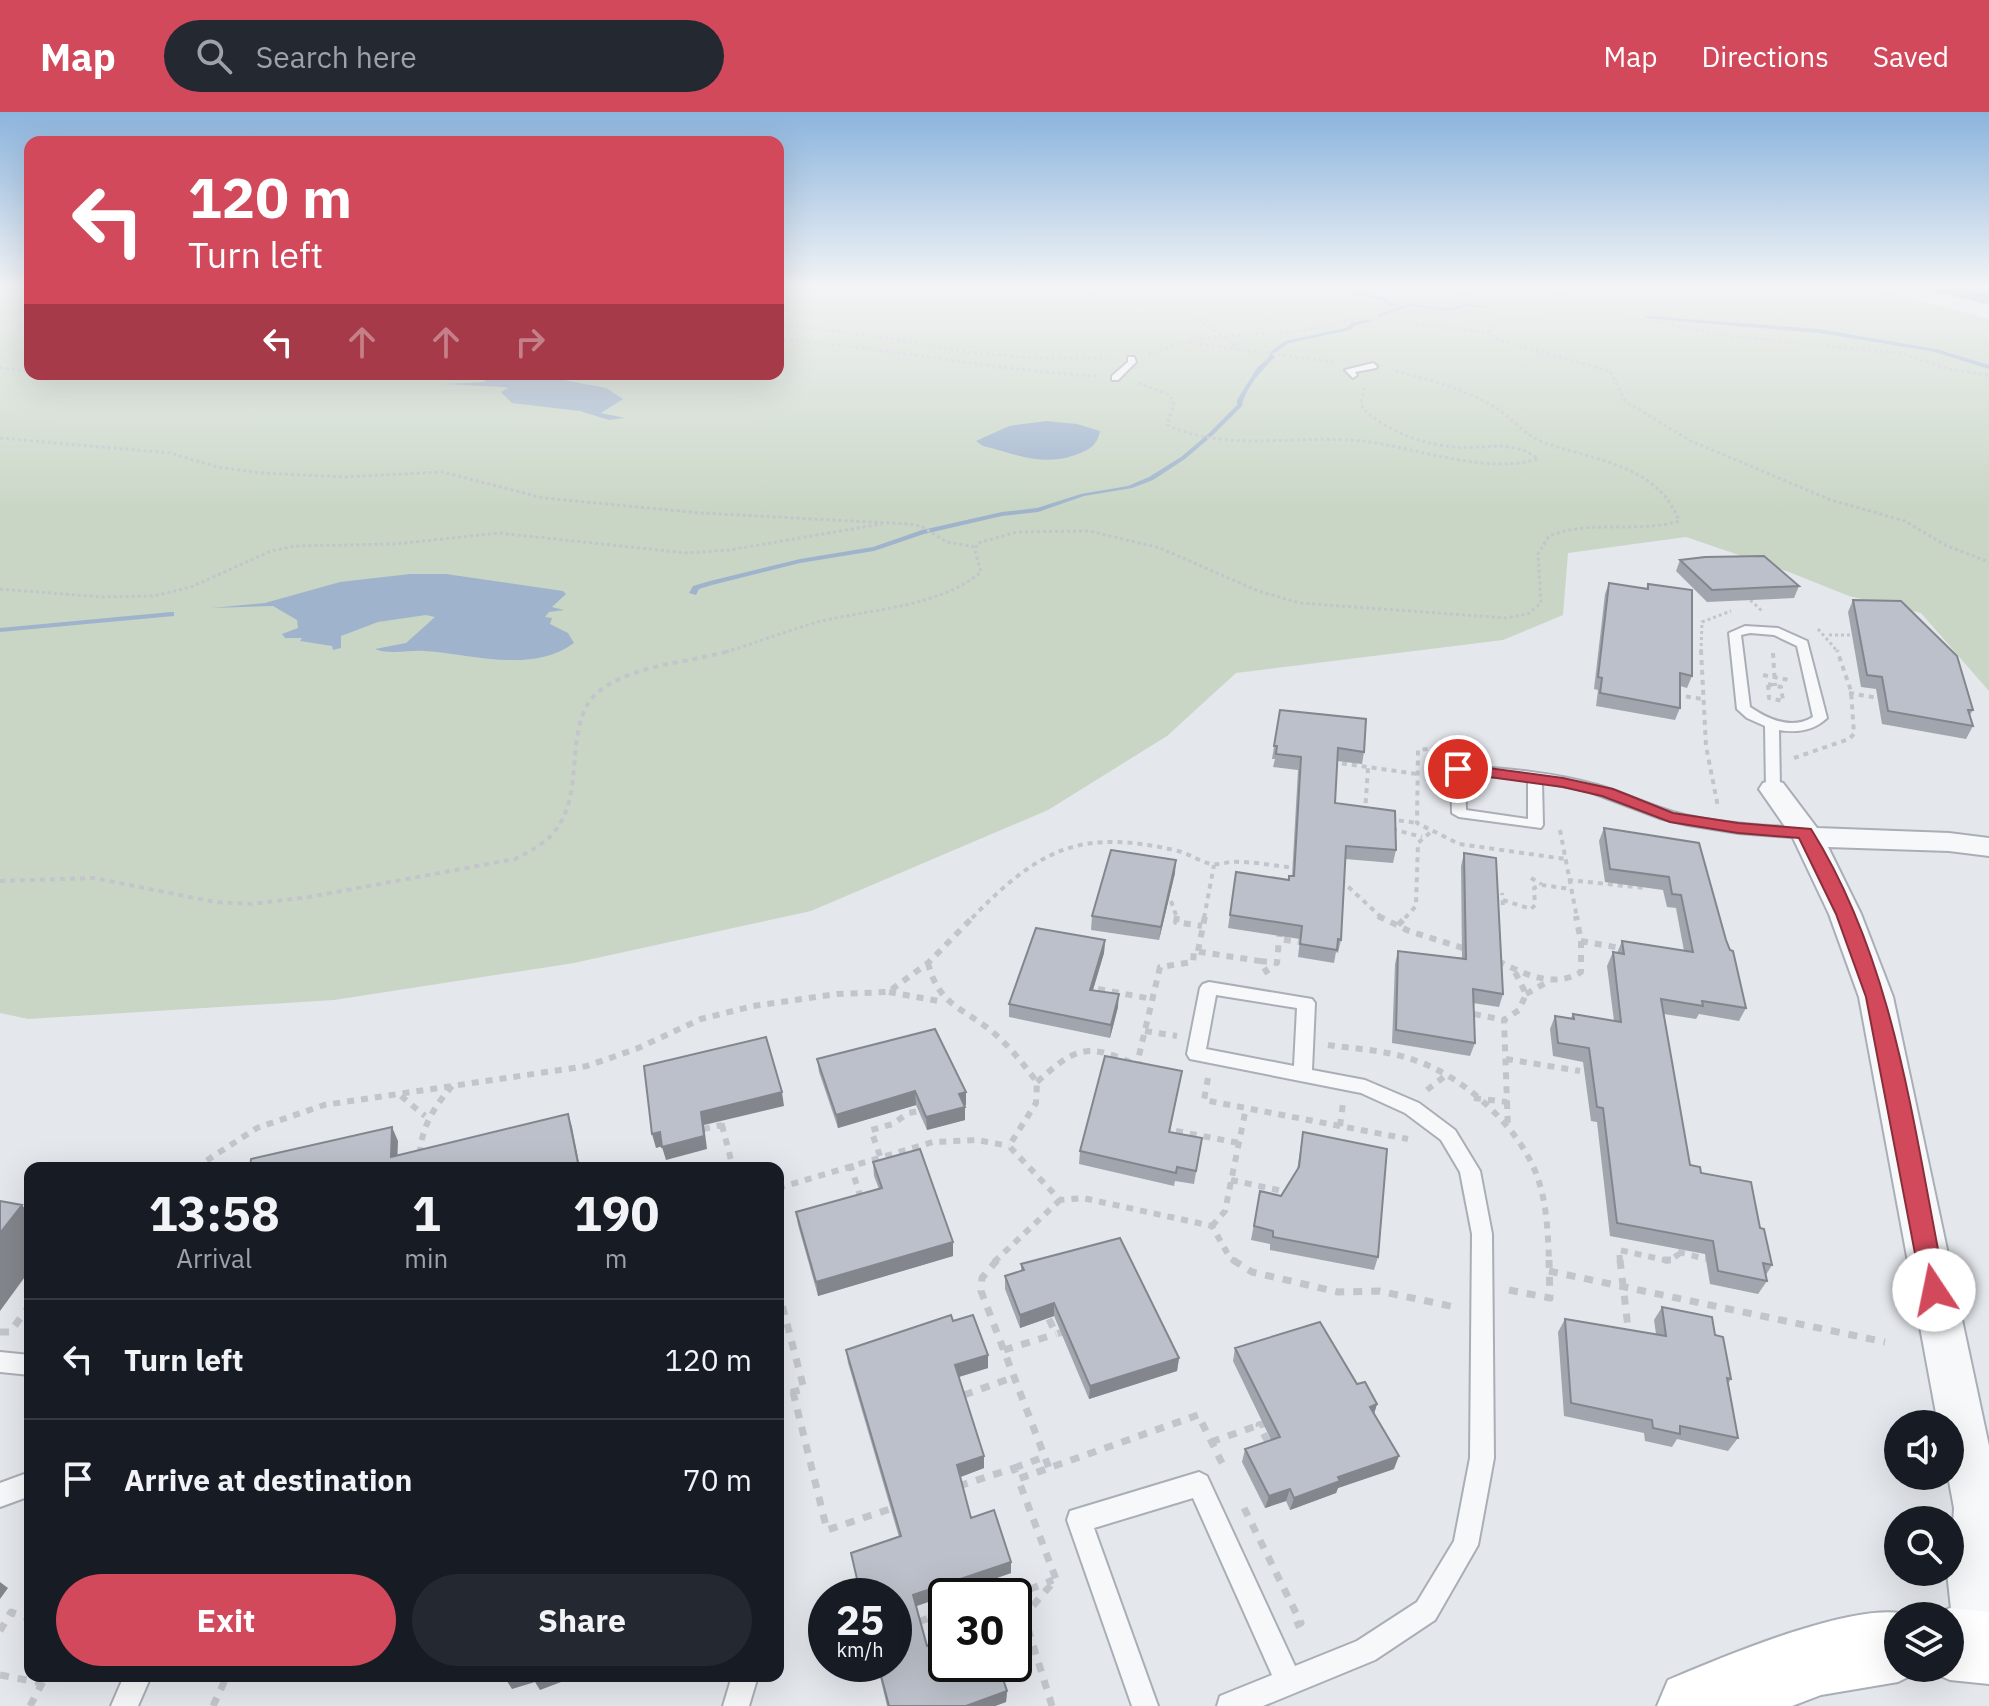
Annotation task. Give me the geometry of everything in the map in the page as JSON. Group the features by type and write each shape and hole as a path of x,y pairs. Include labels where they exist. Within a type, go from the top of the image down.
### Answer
{"street":[{"path":"1773,789 1807,835 1845,914 1876,997 1978,1508 1972,1572 1973,1646"},
{"path":"1807,835 1989,847"},
{"path":"1694,1706 1821,1659 1884,1648"}],"lane":[{"path":"1115,378 1131,360"},
{"path":"1353,375 1349,370 1373,366"},
{"path":"1749,629 1771,629 1788,634 1803,644 1820,718 1812,725 1792,729 1759,721 1744,709 1735,633 1749,629"},
{"path":"1772,724 1773,789"},
{"path":"1535,777 1536,825 1459,813 1458,769 1535,777 1607,793 1670,817 1807,835"},
{"path":"1230,1706 1366,1651 1426,1611 1466,1545 1482,1458 1482,1234 1470,1171 1448,1135 1412,1108 1377,1092 1303,1073 1196,1054 1209,988 1306,1003 1303,1073"},
{"path":"0,1362 24,1364"},
{"path":"1145,1706 1079,1520 1199,1484 1289,1682"},
{"path":"0,1495 24,1486"},
{"path":"124,1706 135,1682"},
{"path":"736,1706 743,1682"}],"path":[{"path":"948,360 1011,370 1115,378 1159,389 1170,395 1174,404 1167,425 1183,432 1263,441 1362,441 1450,457 1501,461 1531,463 1538,459 1531,452 1516,448 1450,446 1391,430 1362,407 1364,389 1360,380 1307,360"},
{"path":"0,438 170,453 218,467 260,473 343,477 443,472 543,498 709,513 827,517 915,525 947,542 976,547 986,539 1017,532 1089,531 1160,548 1239,584 1287,600 1330,607 1506,618 1528,614 1541,603 1538,552 1549,537 1580,528 1663,525 1679,521 1675,510 1654,487 1624,466 1537,440 1498,409 1456,386 1373,366 1325,360"},
{"path":"1573,360 1606,369 1616,378 1625,401 1691,441 1831,500 1905,521 1945,545 1989,562"},
{"path":"1923,360 1953,370 1989,375"},
{"path":"0,367 24,371"},
{"path":"0,589 101,597 154,596 191,587 271,551 295,546 395,544 499,533 687,553 729,550 891,523"},
{"path":"0,881 94,878 215,902 252,904 299,899 515,859 540,848 565,820 571,799 581,716 586,704 601,689 628,676 711,656 809,624 924,598 962,586 981,572 976,547"},
{"path":"1743,593 1763,612"},
{"path":"1771,629 1775,686"},
{"path":"1828,635 1871,635"},
{"path":"1740,671 1812,684"},
{"path":"1768,684 1775,686 1781,687 1783,701 1769,698 1768,684"},
{"path":"1664,692 1703,699"},
{"path":"1849,693 1891,701"},
{"path":"1327,761 1417,774"},
{"path":"1356,817 1368,817 1368,768"},
{"path":"1386,819 1417,823"},
{"path":"1491,957 1514,969 1550,980 1567,980 1581,972 1581,941 1558,823"},
{"path":"1391,828 1422,837"},
{"path":"1397,926 1416,906 1418,843 1432,831"},
{"path":"888,992 928,963 1003,886 1025,869 1068,846 1086,842 1129,841 1182,852 1214,865 1231,862 1273,864 1312,870"},
{"path":"1198,951 1214,865"},
{"path":"1650,871 1652,882"},
{"path":"1333,876 1349,884 1374,913 1397,926 1477,953"},
{"path":"1531,878 1542,885 1570,889"},
{"path":"1568,880 1645,888 1652,882"},
{"path":"1652,882 1662,885"},
{"path":"1494,905 1503,906 1502,897 1522,908 1531,909 1535,905 1534,888 1542,885"},
{"path":"1158,899 1173,899 1176,922 1202,926"},
{"path":"1522,908 1523,916"},
{"path":"1260,961 1277,963 1282,917"},
{"path":"1280,929 1290,931"},
{"path":"1279,939 1299,942"},
{"path":"1581,941 1631,950"},
{"path":"928,963 930,976 944,1002"},
{"path":"1514,969 1526,994"},
{"path":"1458,1012 1504,1020 1514,1017 1526,994 1550,980"},
{"path":"1083,986 1153,999"},
{"path":"1094,1003 1098,989"},
{"path":"205,1162 273,1121 324,1105 587,1066 636,1049 701,1019 753,1006 837,994 888,992 944,1002 989,1029 1037,1082 1036,1103 1009,1146"},
{"path":"1473,1003 1474,1014"},
{"path":"1504,1020 1508,1128"},
{"path":"1145,1031 1179,1036"},
{"path":"1037,1082 1068,1054 1083,1049 1101,1051 1137,1064"},
{"path":"1506,1059 1588,1073"},
{"path":"1580,1061 1580,1071"},
{"path":"419,1162 418,1144 425,1116 452,1085"},
{"path":"901,1093 908,1113"},
{"path":"400,1095 425,1116"},
{"path":"1340,1126 1345,1097"},
{"path":"1474,1098 1507,1102"},
{"path":"904,1101 914,1099"},
{"path":"709,1115 716,1108 731,1162"},
{"path":"1212,1226 1225,1211 1246,1108"},
{"path":"880,1156 871,1130 893,1124 908,1113 919,1111"},
{"path":"703,1129 722,1125"},
{"path":"1172,1146 1172,1131 1239,1143"},
{"path":"784,1186 850,1164 933,1142 960,1139 1009,1146 1060,1200"},
{"path":"850,1164 863,1203 872,1200"},
{"path":"1231,1180 1297,1193"},
{"path":"1287,1201 1288,1192"},
{"path":"1049,1468 981,1291 982,1278 991,1265 1060,1200 1083,1198 1212,1226 1230,1258 1252,1272 1338,1292 1379,1291 1482,1313"},
{"path":"1676,1239 1679,1254"},
{"path":"1644,1344 1630,1345 1619,1250 1669,1261 1679,1254 1706,1259"},
{"path":"1549,1271 1885,1342"},
{"path":"784,1312 804,1389 784,1394"},
{"path":"0,1332 10,1332 24,1313"},
{"path":"1049,1319 1056,1334"},
{"path":"1004,1350 1073,1328 1069,1321"},
{"path":"954,1398 962,1391 1014,1377"},
{"path":"793,1392 827,1530 899,1506"},
{"path":"1211,1442 1277,1419"},
{"path":"1259,1425 1272,1451"},
{"path":"956,1487 1044,1457"},
{"path":"1014,1468 1018,1479"},
{"path":"1032,1588 1056,1579"},
{"path":"0,1631 11,1612 24,1617"},
{"path":"919,1622 928,1618"},
{"path":"0,1675 24,1678"},
{"path":"30,1706 43,1682"},
{"path":"213,1706 224,1682"}],"green space":[{"path":"0,360 24,360 24,380 784,380 784,360 1989,360 1989,691 1921,613 1849,596 1686,537 1568,553 1563,615 1503,640 1236,673 1167,736 1048,810 811,911 574,963 334,1000 28,1019 0,1013"}],"water":[{"path":"564,380 606,388 623,399 601,413 625,418 609,420 580,411 512,403 501,392 508,388 503,387 444,384"},
{"path":"1046,421 1077,424 1100,431 1097,440 1088,449 1052,460 1018,456 976,441 1009,426"},
{"path":"410,574 446,574 563,591 566,594 552,607 564,610 549,612 545,617 552,618 550,624 568,633 574,643 539,658 521,660 375,649 406,643 435,617 426,615 378,622 341,636 341,648 333,650 332,646 300,641 302,638 285,638 282,634 298,628 297,620 273,606 212,608 265,603 340,582"}],"building":[{"path":"1764,556 1799,586 1712,590 1680,560 1705,557"},
{"path":"1609,583 1648,589 1648,584 1692,590 1692,676 1680,673 1680,708 1600,693 1602,678 1598,677"},
{"path":"1853,600 1901,601 1957,656 1973,710 1968,710 1973,726 1888,711 1882,677 1867,675"},
{"path":"1280,710 1366,719 1364,752 1338,748 1335,803 1395,811 1396,850 1346,846 1341,940 1338,939 1337,950 1300,944 1302,926 1230,915 1236,872 1289,880 1289,876 1294,876 1301,757 1276,754 1277,746 1274,746"},
{"path":"1604,828 1699,843 1726,940 1733,951 1746,1008 1702,1001 1703,1006 1661,999 1690,1165 1700,1167 1701,1173 1751,1182 1760,1228 1764,1229 1772,1265 1763,1263 1767,1281 1718,1271 1713,1241 1617,1223 1603,1108 1597,1107 1589,1048 1558,1043 1555,1016 1574,1019 1573,1014 1621,1022 1613,952 1624,954 1622,941 1693,952 1681,895 1672,894 1669,877 1610,869"},
{"path":"1111,850 1176,860 1161,927 1092,916"},
{"path":"1464,853 1496,858 1503,994 1473,989 1475,1043 1396,1030 1398,951 1466,959"},
{"path":"1036,928 1105,940 1090,990 1119,994 1111,1025 1009,1004"},
{"path":"935,1029 966,1092 959,1094 965,1107 926,1117 915,1091 836,1115 817,1059"},
{"path":"766,1037 782,1092 701,1112 704,1136 662,1147 660,1132 652,1134 644,1066"},
{"path":"1105,1056 1182,1071 1169,1132 1202,1138 1196,1171 1177,1167 1176,1173 1080,1151"},
{"path":"568,1114 578,1162 251,1162 251,1159 392,1127 391,1157"},
{"path":"1303,1132 1387,1149 1378,1257 1273,1237 1273,1231 1254,1226 1260,1191 1281,1196 1299,1167"},
{"path":"920,1149 953,1242 816,1282 796,1212 882,1188 873,1162"},
{"path":"0,1201 22,1205 0,1233"},
{"path":"1120,1238 1179,1358 1090,1386 1054,1303 1020,1315 1005,1276 1024,1270 1021,1264"},
{"path":"1662,1307 1712,1317 1715,1335 1723,1337 1738,1438 1680,1426 1680,1434 1653,1428 1652,1420 1571,1403 1565,1319 1666,1336"},
{"path":"951,1315 953,1321 973,1315 988,1355 955,1365 984,1456 957,1465 971,1518 994,1510 1011,1562 963,1578 928,1578 928,1590 913,1595 928,1646 928,1682 1004,1682 1007,1691 966,1706 889,1706 883,1682 912,1682 912,1578 857,1578 851,1553 901,1536 846,1350"},
{"path":"1320,1322 1357,1384 1365,1382 1377,1404 1370,1407 1399,1456 1338,1477 1340,1481 1294,1498 1290,1489 1269,1496 1245,1449 1280,1437 1235,1348"}],"waterway":[{"path":"1211,434 1240,405 1259,369 1268,360"},
{"path":"1967,360 1989,367"},
{"path":"1086,495 1130,487 1151,478 1183,458 1208,436"},
{"path":"693,593 696,588 710,583 800,561 874,549 922,532 1002,514 1038,510 1081,496"},
{"path":"0,630 171,614"}],"route":[{"path":"1458,769 1563,782 1607,793 1670,817 1738,828 1805,833 1845,914 1876,997 1934,1290"}]}
